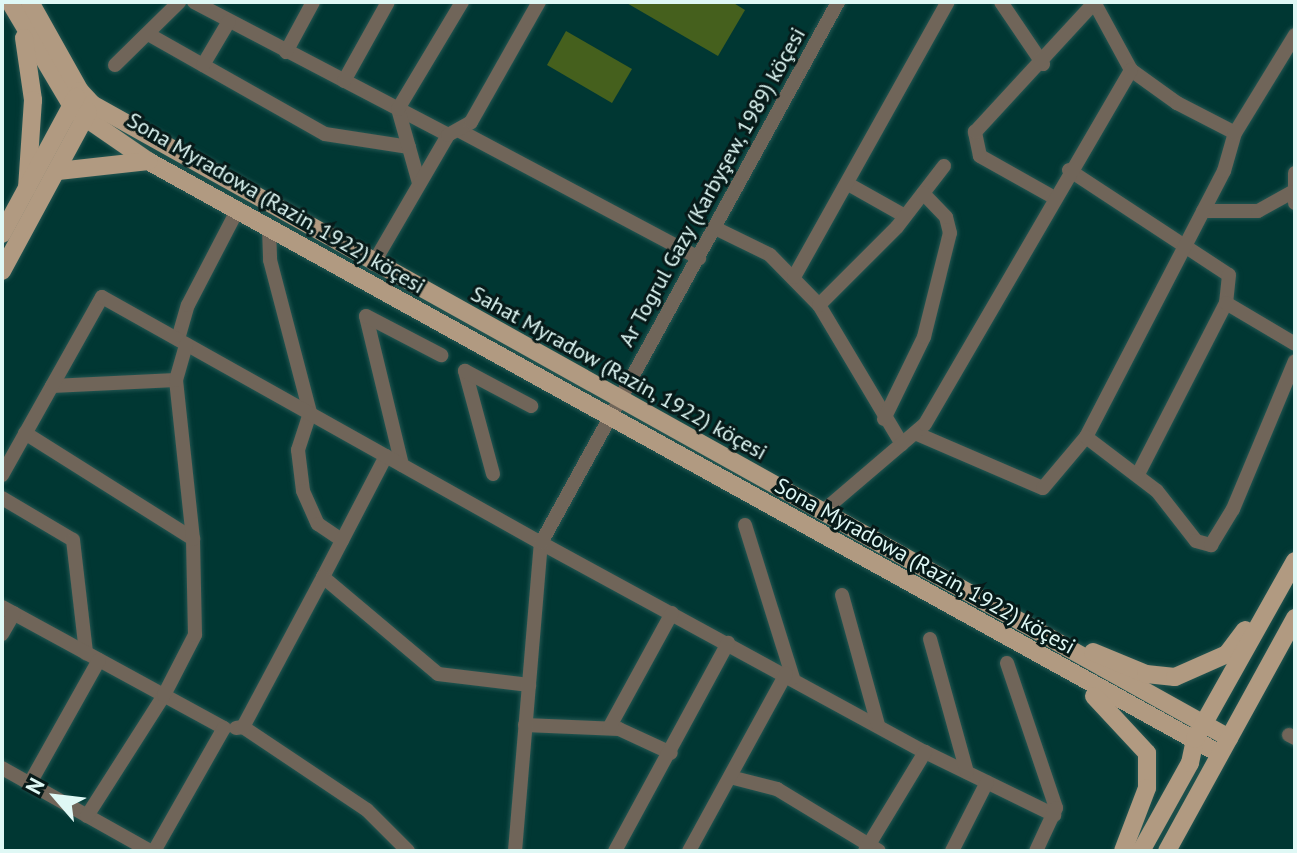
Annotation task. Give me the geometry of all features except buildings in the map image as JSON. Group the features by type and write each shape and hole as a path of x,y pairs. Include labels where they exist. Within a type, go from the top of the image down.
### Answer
{"main road":[{"name":"Sahat Myradow (Razin, 1922) köçesi","path":"10,2 81,105 1044,636 1199,732"},
{"path":"2,271 58,171 81,105 30,2"},
{"path":"20,20 33,100 27,188"},
{"path":"2,234 27,188 81,105"},
{"name":"Sona Myradowa (Razin, 1922) köçesi","path":"81,105 148,161 609,420 1033,654 1225,746"},
{"path":"58,171 148,161"},
{"path":"1044,636 1146,674 1190,674 1227,654 1295,554"},
{"path":"1141,851 1190,763 1199,732 1295,561"},
{"path":"1167,851 1295,618"},
{"path":"1033,654 1107,705 1146,749 1147,788 1123,851"}],"street":[{"path":"115,65 179,2"},
{"path":"194,2 398,109 454,133 699,258"},
{"path":"286,52 313,2"},
{"path":"344,81 388,2"},
{"path":"419,183 398,109 462,2"},
{"path":"373,264 419,183 454,133 471,122 539,2"},
{"name":"Ar Togrul Gazy (Karbyşew, 1989) köçesi","path":"515,851 541,543 838,2"},
{"path":"794,277 948,2"},
{"path":"1001,2 1043,64"},
{"path":"1053,197 980,156 973,141 980,123 1043,64 1094,2 1131,70 1235,133"},
{"path":"203,65 229,21"},
{"path":"148,34 325,134 409,147"},
{"path":"915,433 1043,488 1086,437 1228,162 1235,133 1295,35"},
{"path":"822,512 915,433 934,410 1053,197 1131,70"},
{"path":"819,305 905,216 944,166"},
{"path":"1069,170 1186,243 1229,275 1226,303 1138,474"},
{"path":"1203,211 1258,211 1293,197 1295,173"},
{"path":"848,184 905,216"},
{"path":"884,419 924,337 950,233 946,217 923,193"},
{"path":"87,816 164,695 195,635 193,539 176,380 188,305 237,211"},
{"path":"269,228 270,260 310,413 298,450 303,491 318,524 342,540"},
{"path":"715,228 770,255 819,305 884,419 902,444"},
{"path":"2,475 102,297 541,543 925,752 1054,815"},
{"path":"1226,303 1295,344"},
{"path":"402,465 366,316 441,355"},
{"path":"1086,437 1138,474 1196,541 1211,545 1233,509 1295,361"},
{"path":"493,474 465,371 531,406"},
{"path":"52,386 176,380"},
{"path":"25,433 193,539"},
{"path":"243,727 386,456"},
{"path":"2,498 73,540 93,656 30,783"},
{"path":"689,851 790,676 745,525"},
{"path":"323,577 438,674 529,685"},
{"path":"842,595 878,725"},
{"path":"2,634 8,610 224,728 243,727 367,810 408,851"},
{"path":"609,728 672,613"},
{"path":"930,639 967,772"},
{"path":"615,851 671,753 728,643"},
{"path":"1007,663 1048,782 1054,815 1036,851"},
{"path":"525,725 609,728 671,753"},
{"path":"2,768 152,851 224,728"},
{"path":"730,777 777,789 871,849 925,752"},
{"path":"952,851 987,782"}],"green space":[{"path":"625,2 732,2 745,10 718,56"},
{"path":"566,31 632,69 612,103 547,65"}]}
